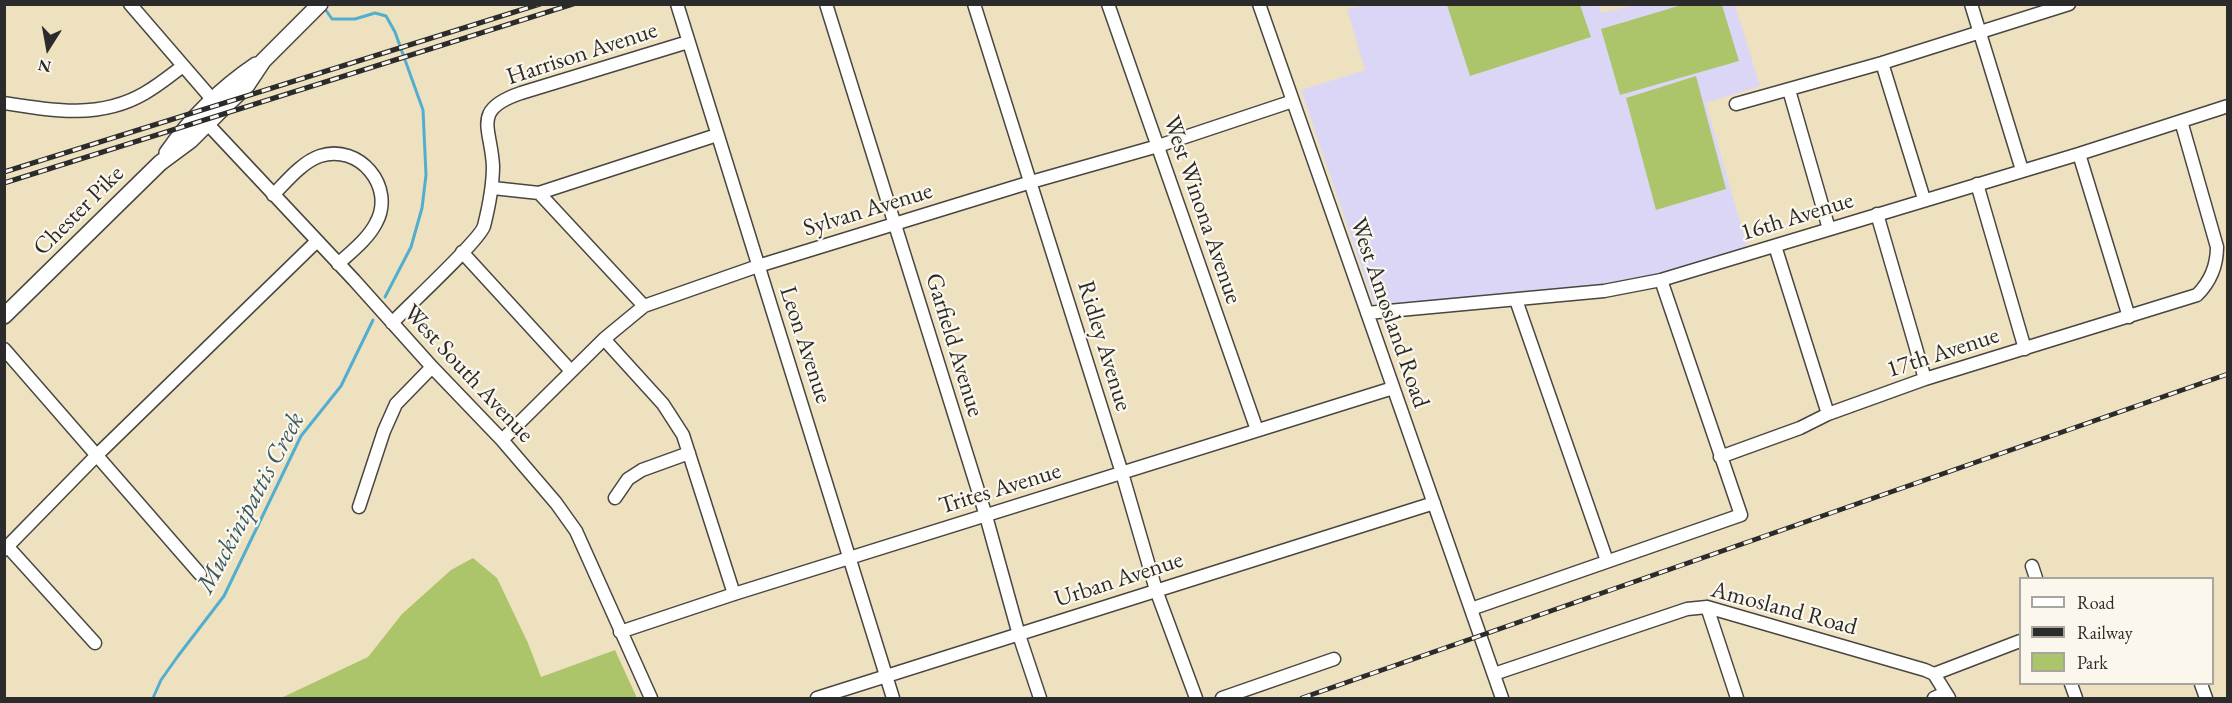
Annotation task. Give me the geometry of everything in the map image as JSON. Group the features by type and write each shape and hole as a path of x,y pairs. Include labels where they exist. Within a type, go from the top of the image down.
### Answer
{"main road":[{"name":"Chester Pike","path":"4,315 160,163 191,140 203,120 218,106 239,77 263,61 316,8"}],"street":[{"path":"130,4 218,106"},
{"name":"Leon Avenue","path":"677,4 851,558 892,699"},
{"name":"Garfield Avenue","path":"826,4 986,516 1019,635 1040,699"},
{"name":"Ridley Avenue","path":"975,4 1122,473 1156,590 1196,699"},
{"name":"West Winona Avenue","path":"1107,4 1257,430"},
{"name":"West Amosland Road","path":"1259,4 1502,699"},
{"path":"1971,4 2022,170"},
{"path":"1736,104 1882,63 2069,4"},
{"name":"Harrison Avenue","path":"392,323 483,230 493,188 493,164 486,129 490,112 499,103 521,93 688,42"},
{"path":"1882,63 1924,199"},
{"path":"4,103 60,112 97,110 135,99 183,66"},
{"path":"1789,90 1828,229"},
{"name":"Sylvan Avenue","path":"502,440 604,339 644,306 758,266 1031,182 1158,146 1293,101"},
{"name":"16th Avenue","path":"1367,313 1604,291 1661,280 1876,213 2079,154 2228,106"},
{"name":"West South Avenue","path":"203,120 432,368 502,440 555,503 576,531 651,699"},
{"name":"17th Avenue","path":"1720,458 1800,428 1828,414 1925,379 2197,295 2212,274 2217,257 2213,230 2181,121"},
{"path":"493,188 539,193 717,135"},
{"path":"273,195 302,168 318,157 330,154 342,155 365,165 376,177 382,192 379,215 376,224 363,240 338,264"},
{"path":"2079,154 2129,317"},
{"path":"1977,184 2025,349"},
{"path":"539,193 644,306"},
{"path":"1876,213 1925,379"},
{"path":"95,644 6,549 97,455 317,241"},
{"path":"1775,246 1828,414"},
{"path":"462,252 571,371"},
{"path":"1471,609 1741,514 1661,280"},
{"path":"1516,300 1607,561"},
{"path":"604,339 663,404 683,435 734,594"},
{"path":"4,349 200,574"},
{"path":"359,507 384,431 396,404 432,368"},
{"name":"Trites Avenue","path":"620,632 1393,387"},
{"path":"615,498 628,479 642,470 689,453"},
{"name":"Urban Avenue","path":"817,699 1434,503"},
{"path":"1707,607 1737,699"},
{"name":"Amosland Road","path":"1494,674 1687,609 1707,607 1903,662 1934,674"},
{"path":"1943,697 1934,674 2019,640"},
{"path":"1222,699 1334,659"}],"shaded area":[{"path":"1598,4 1601,13 1635,5 1735,5 1760,86 1706,103 1747,246 1660,273 1589,286 1384,306 1374,304 1301,90 1365,70 1347,9 1364,5"}],"green space":[{"path":"1685,4 1722,5 1739,61 1620,95 1601,29"},
{"path":"1447,5 1580,5 1591,37 1470,76"},
{"path":"1696,76 1726,189 1656,210 1626,98"},
{"path":"473,558 497,578 528,643 541,677 615,650 637,698 281,698 368,657 402,614 451,570"}],"waterway":[{"name":"Muckinipattis Creek","path":"323,6 332,19 355,19 375,13 386,16 395,32 423,110 426,175 422,208 411,247 385,297"},
{"name":"Muckinipattis Creek","path":"153,698 161,680 224,596 301,436 341,386 373,320"}],"railway":[{"path":"4,172 540,4"},
{"path":"4,183 573,4"},
{"path":"1302,698 2228,374"}]}
